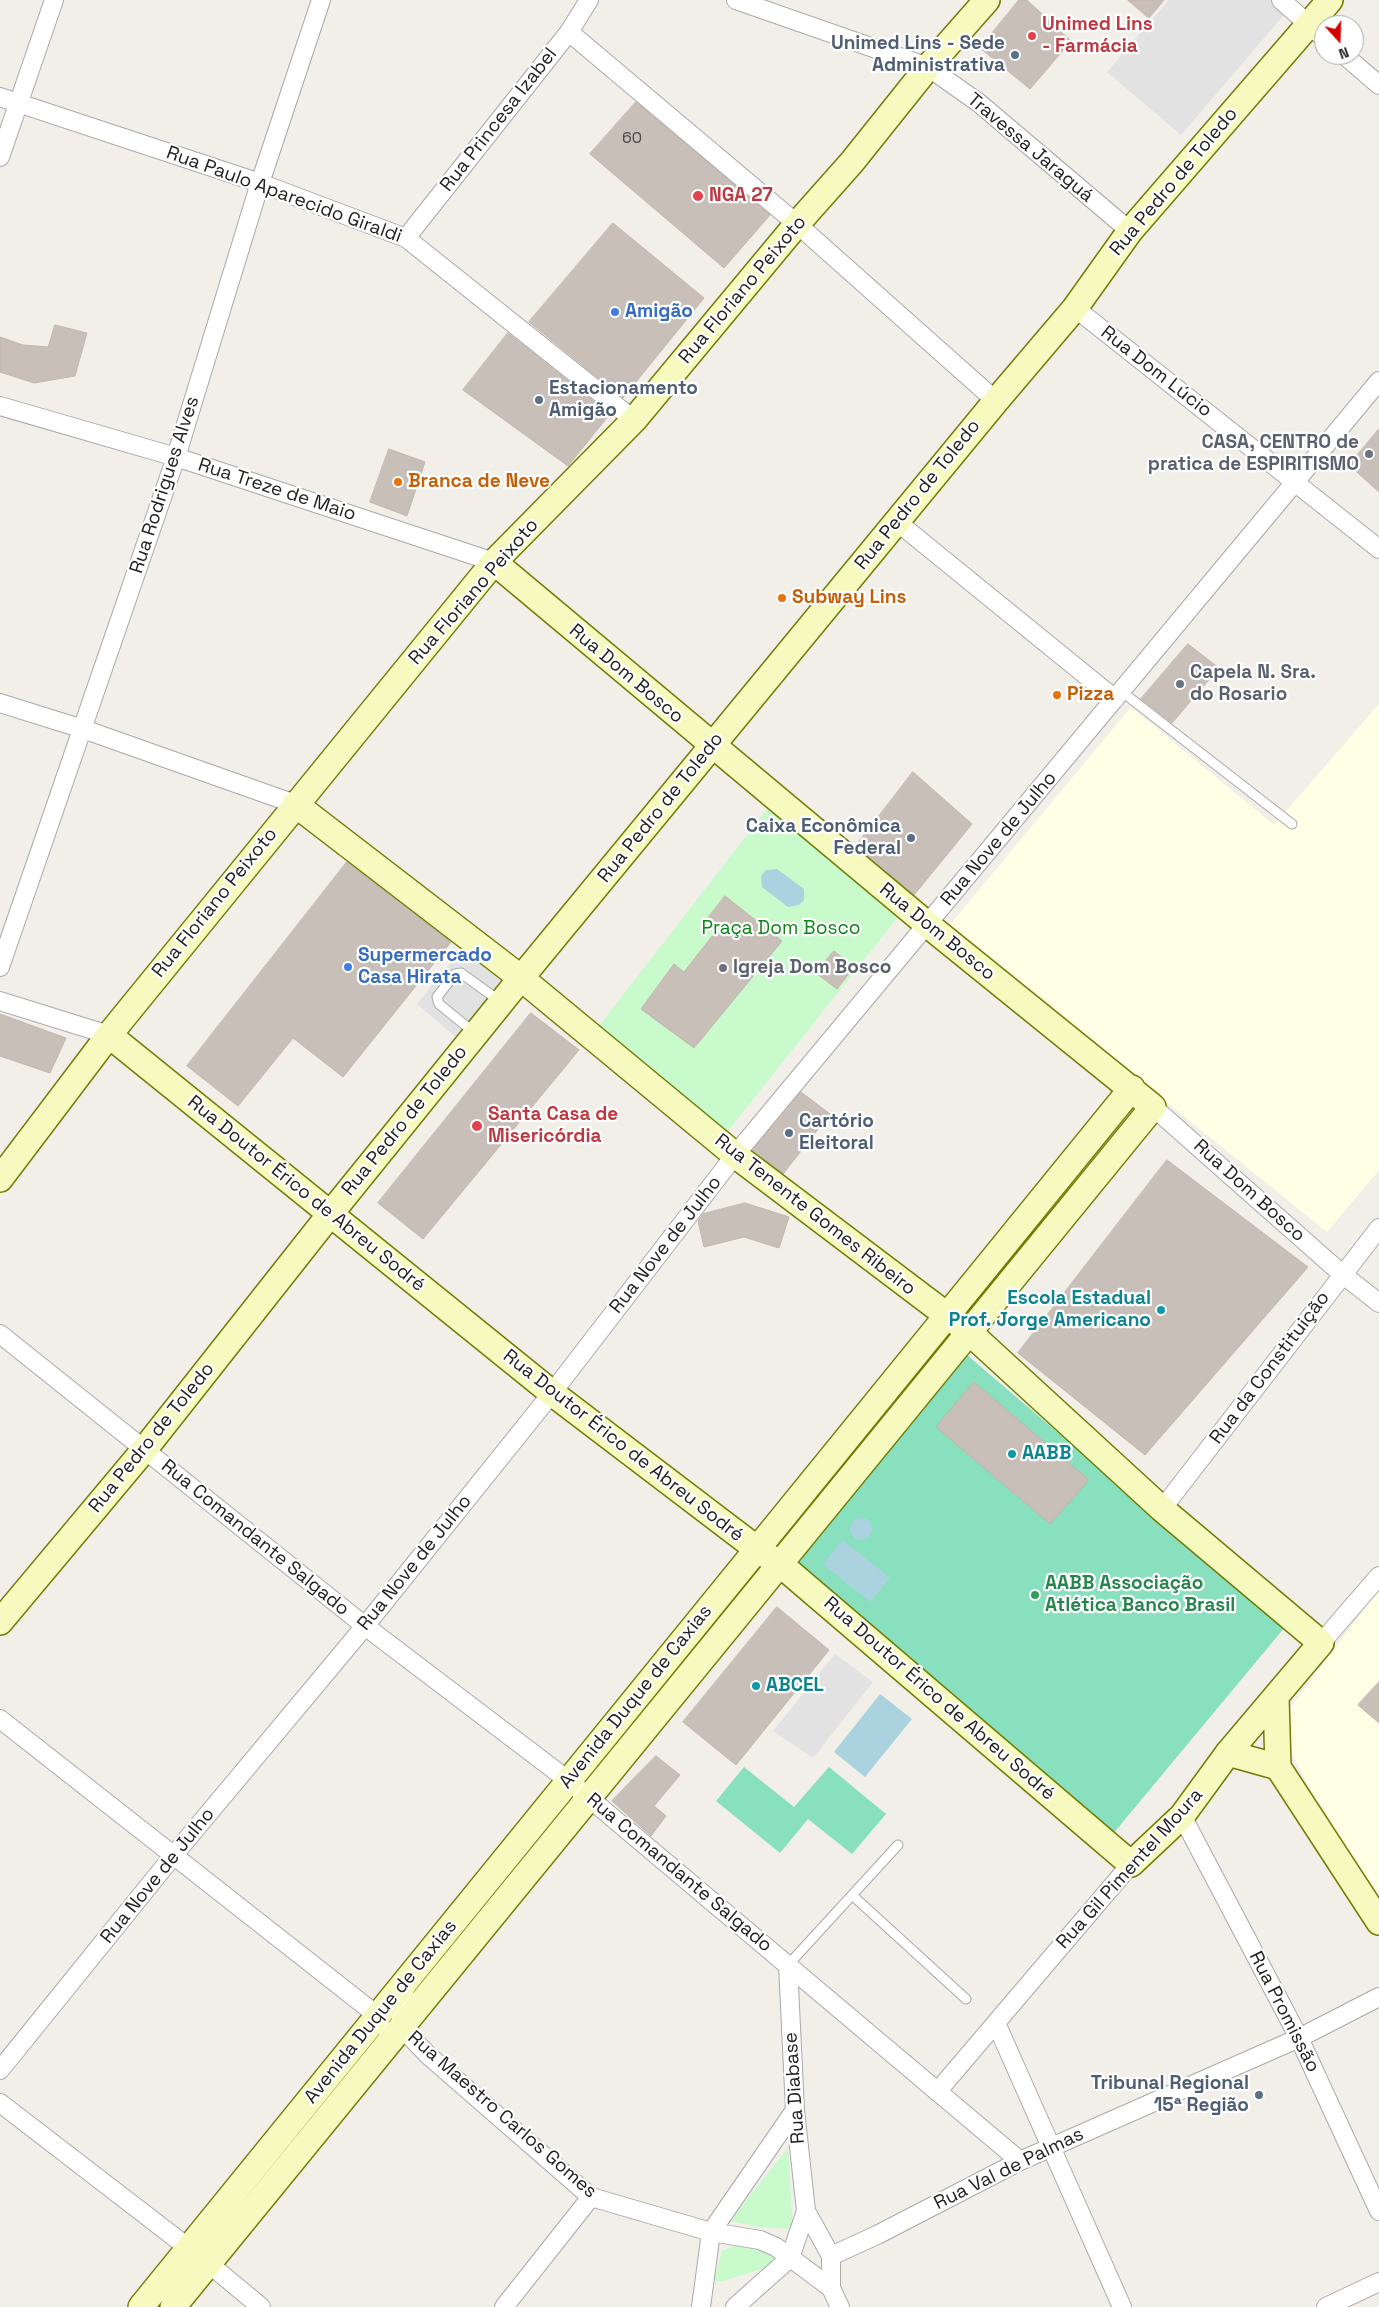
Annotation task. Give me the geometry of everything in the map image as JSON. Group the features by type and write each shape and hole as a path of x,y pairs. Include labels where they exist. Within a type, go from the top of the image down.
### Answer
{"main road":[{"name":"Rua Floriano Peixoto","path":"0,1178 109,1035 295,804 494,562 634,420 797,224 852,162 928,67 987,0"},
{"name":"Rua Pedro de Toledo","path":"1323,15 1330,0"},
{"name":"Rua Pedro de Toledo","path":"0,1622 144,1450 501,1002 996,400 1075,308 1130,231 1314,33"},
{"name":"Rua Dom Bosco","path":"494,562 928,925 1132,1088 1153,1107"},
{"name":"Rua Tenente Gomes Ribeiro","path":"295,804 521,978 735,1155 968,1332 1162,1509 1321,1643"},
{"name":"Rua Doutor Érico de Abreu Sodré","path":"109,1035 552,1393 757,1549 780,1564 1131,1864"},
{"name":"Avenida Duque de Caxias","path":"173,2307 199,2255 378,2016 1132,1088"},
{"name":"Avenida Duque de Caxias","path":"141,2307 199,2255 376,2058 1153,1107"},
{"name":"Rua Gil Pimentel Moura","path":"1131,1864 1182,1816 1228,1754 1321,1643"},
{"path":"1276,1697 1278,1767 1379,1922"},
{"path":"1228,1754 1278,1767"}],"street":[{"path":"0,157 54,0"},
{"name":"Rua Rodrigues Alves","path":"0,967 84,729 176,457 260,183 321,0"},
{"name":"Rua Princesa Izabel","path":"406,238 569,32 588,0"},
{"name":"Travessa Jaraguá","path":"736,0 928,67 979,103 1130,231"},
{"path":"1281,0 1314,29"},
{"path":"569,32 797,224 996,400"},
{"path":"1356,65 1379,85"},
{"name":"Rua Paulo Aparecido Giraldi","path":"0,97 260,183 406,238 634,420"},
{"name":"Rua Dom Lúcio","path":"1075,308 1379,549"},
{"name":"Rua Nove de Julho","path":"0,2070 173,1856 365,1626 552,1393 735,1155 1379,381"},
{"name":"Rua Treze de Maio","path":"0,406 176,457 494,562"},
{"path":"896,521 1118,695"},
{"path":"0,703 84,729 295,804"},
{"path":"0,1001 109,1035"},
{"name":"Rua Dom Bosco","path":"1153,1107 1342,1274 1379,1303"},
{"name":"Rua da Constituição","path":"1162,1509 1379,1228"},
{"name":"Rua Comandante Salgado","path":"0,1334 365,1626 589,1797 1020,2161"},
{"name":"Rua Gil Pimentel Moura","path":"1321,1643 1379,1576"},
{"path":"0,1719 378,2016"},
{"name":"Rua Promissão","path":"1182,1816 1299,2038 1379,2211"},
{"name":"Rua Gil Pimentel Moura","path":"937,2092 1131,1864"},
{"name":"Rua Diabase","path":"788,1965 795,2110 806,2211 831,2256 832,2288 840,2307"},
{"name":"Rua Maestro Carlos Gomes","path":"406,1981 401,2005 400,2027 429,2056 592,2198 711,2232 760,2240 776,2247 790,2258"},
{"name":"Rua Val de Palmas","path":"831,2256 877,2235 1051,2146 1299,2038 1379,1997"},
{"name":"Rua Maestro Carlos Gomes","path":"376,2058 381,2038 378,2016"},
{"path":"996,2023 1122,2307"},
{"path":"0,2103 199,2255 260,2307"},
{"path":"701,2307 711,2232 795,2110"},
{"path":"504,2307 592,2198"},
{"name":"Rua Diabase","path":"790,2258 806,2211"},
{"path":"735,2307 790,2258 832,2288"},
{"path":"1326,2307 1379,2282"}],"lane":[{"path":"1118,695 1292,824"},
{"path":"476,1034 439,1004 437,996 455,974 461,973 501,1002"},
{"path":"788,1965 898,1845"},
{"path":"852,1895 966,1998"}],"shaded area":[{"path":"1169,0 1279,0 1289,9 1181,135 1107,72"},
{"path":"1379,704 1379,1170 1327,1232 949,926 1131,707 1274,825"},
{"path":"464,946 507,980 459,1040 417,1004"},
{"path":"1379,1589 1379,1924 1293,1756 1285,1732 1286,1714"},
{"path":"835,1654 873,1682 813,1758 773,1731"}],"green space":[{"name":"Praça Dom Bosco","path":"771,804 901,913 724,1136 595,1031"},
{"name":"AABB Associação Atlética Banco Brasil","path":"959,1348 1285,1627 1112,1835 783,1562"},
{"path":"744,1767 794,1807 829,1767 886,1814 852,1854 808,1819 780,1853 716,1801"},
{"path":"788,2148 793,2229 759,2227 730,2221"},
{"path":"737,2245 756,2247 772,2252 777,2264 723,2281 714,2281 722,2251"}],"water":[{"path":"777,869 804,889 804,900 799,905 788,907 762,887 761,876 766,870"},
{"path":"861,1518 869,1521 872,1529 869,1537 861,1540 853,1537 850,1529 853,1521"},
{"path":"843,1540 890,1578 870,1602 823,1564"},
{"path":"880,1694 912,1719 865,1777 834,1752"}],"building":[{"path":"1019,0 1027,0 1071,41 1030,89 980,48"},
{"path":"1128,0 1164,0 1149,18"},
{"name":"NGA 27","path":"636,102 770,215 724,268 590,154"},
{"name":"Amigão","path":"613,223 704,298 623,398 529,322"},
{"path":"55,325 87,333 75,376 34,383 0,372 0,337 23,345 48,347"},
{"name":"Estacionamento Amigão","path":"508,333 610,414 568,466 463,390"},
{"name":"CASA, CENTRO de pratica de ESPIRITISMO","path":"1379,429 1379,492 1349,465"},
{"name":"Branca de Neve","path":"389,449 425,462 407,516 370,502"},
{"name":"Capela N. Sra. do Rosario","path":"1188,644 1219,668 1172,723 1141,699"},
{"name":"Caixa Econômica Federal","path":"913,772 972,824 914,895 856,846"},
{"name":"Supermercado Casa Hirata","path":"347,862 451,942 343,1077 293,1038 238,1106 187,1066"},
{"name":"Igreja Dom Bosco","path":"725,896 782,941 694,1048 641,1009 674,964 684,972 717,930 706,921"},
{"path":"834,951 854,967 837,989 816,973"},
{"name":"Santa Casa de Misericórdia","path":"531,1013 579,1050 423,1239 378,1203"},
{"path":"0,1014 66,1038 50,1073 0,1056"},
{"name":"Cartório Eleitoral","path":"801,1092 830,1114 783,1174 753,1150"},
{"name":"Escola Estadual Prof. Jorge Americano","path":"1167,1160 1308,1267 1145,1455 1018,1353"},
{"path":"745,1203 789,1217 779,1248 744,1237 704,1247 698,1221 703,1214"},
{"name":"AABB","path":"974,1382 1089,1480 1050,1524 936,1427"},
{"name":"ABCEL","path":"777,1607 829,1650 736,1765 683,1722"},
{"path":"1379,1682 1379,1723 1358,1705"},
{"path":"656,1756 680,1775 654,1806 666,1816 651,1836 612,1801"}],"place":[{"name":"Unimed Lins - Farmácia","path":"1032,36"},
{"name":"Unimed Lins - Sede Administrativa","path":"1015,55"},
{"name":"NGA 27","path":"698,196"},
{"name":"Amigão","path":"615,312"},
{"name":"Estacionamento Amigão","path":"539,400"},
{"name":"CASA, CENTRO de pratica de ESPIRITISMO","path":"1369,454"},
{"name":"Branca de Neve","path":"398,482"},
{"name":"Subway Lins","path":"782,598"},
{"name":"Capela N. Sra. do Rosario","path":"1180,684"},
{"name":"Pizza","path":"1057,695"},
{"name":"Caixa Econômica Federal","path":"911,838"},
{"name":"Supermercado Casa Hirata","path":"348,967"},
{"name":"Igreja Dom Bosco","path":"723,968"},
{"name":"Santa Casa de Misericórdia","path":"477,1126"},
{"name":"Cartório Eleitoral","path":"789,1133"},
{"name":"Escola Estadual Prof. Jorge Americano","path":"1161,1310"},
{"name":"AABB","path":"1012,1454"},
{"name":"AABB Associação Atlética Banco Brasil","path":"1035,1595"},
{"name":"ABCEL","path":"756,1686"},
{"name":"Tribunal Regional 15ª Região","path":"1259,2095"}]}
